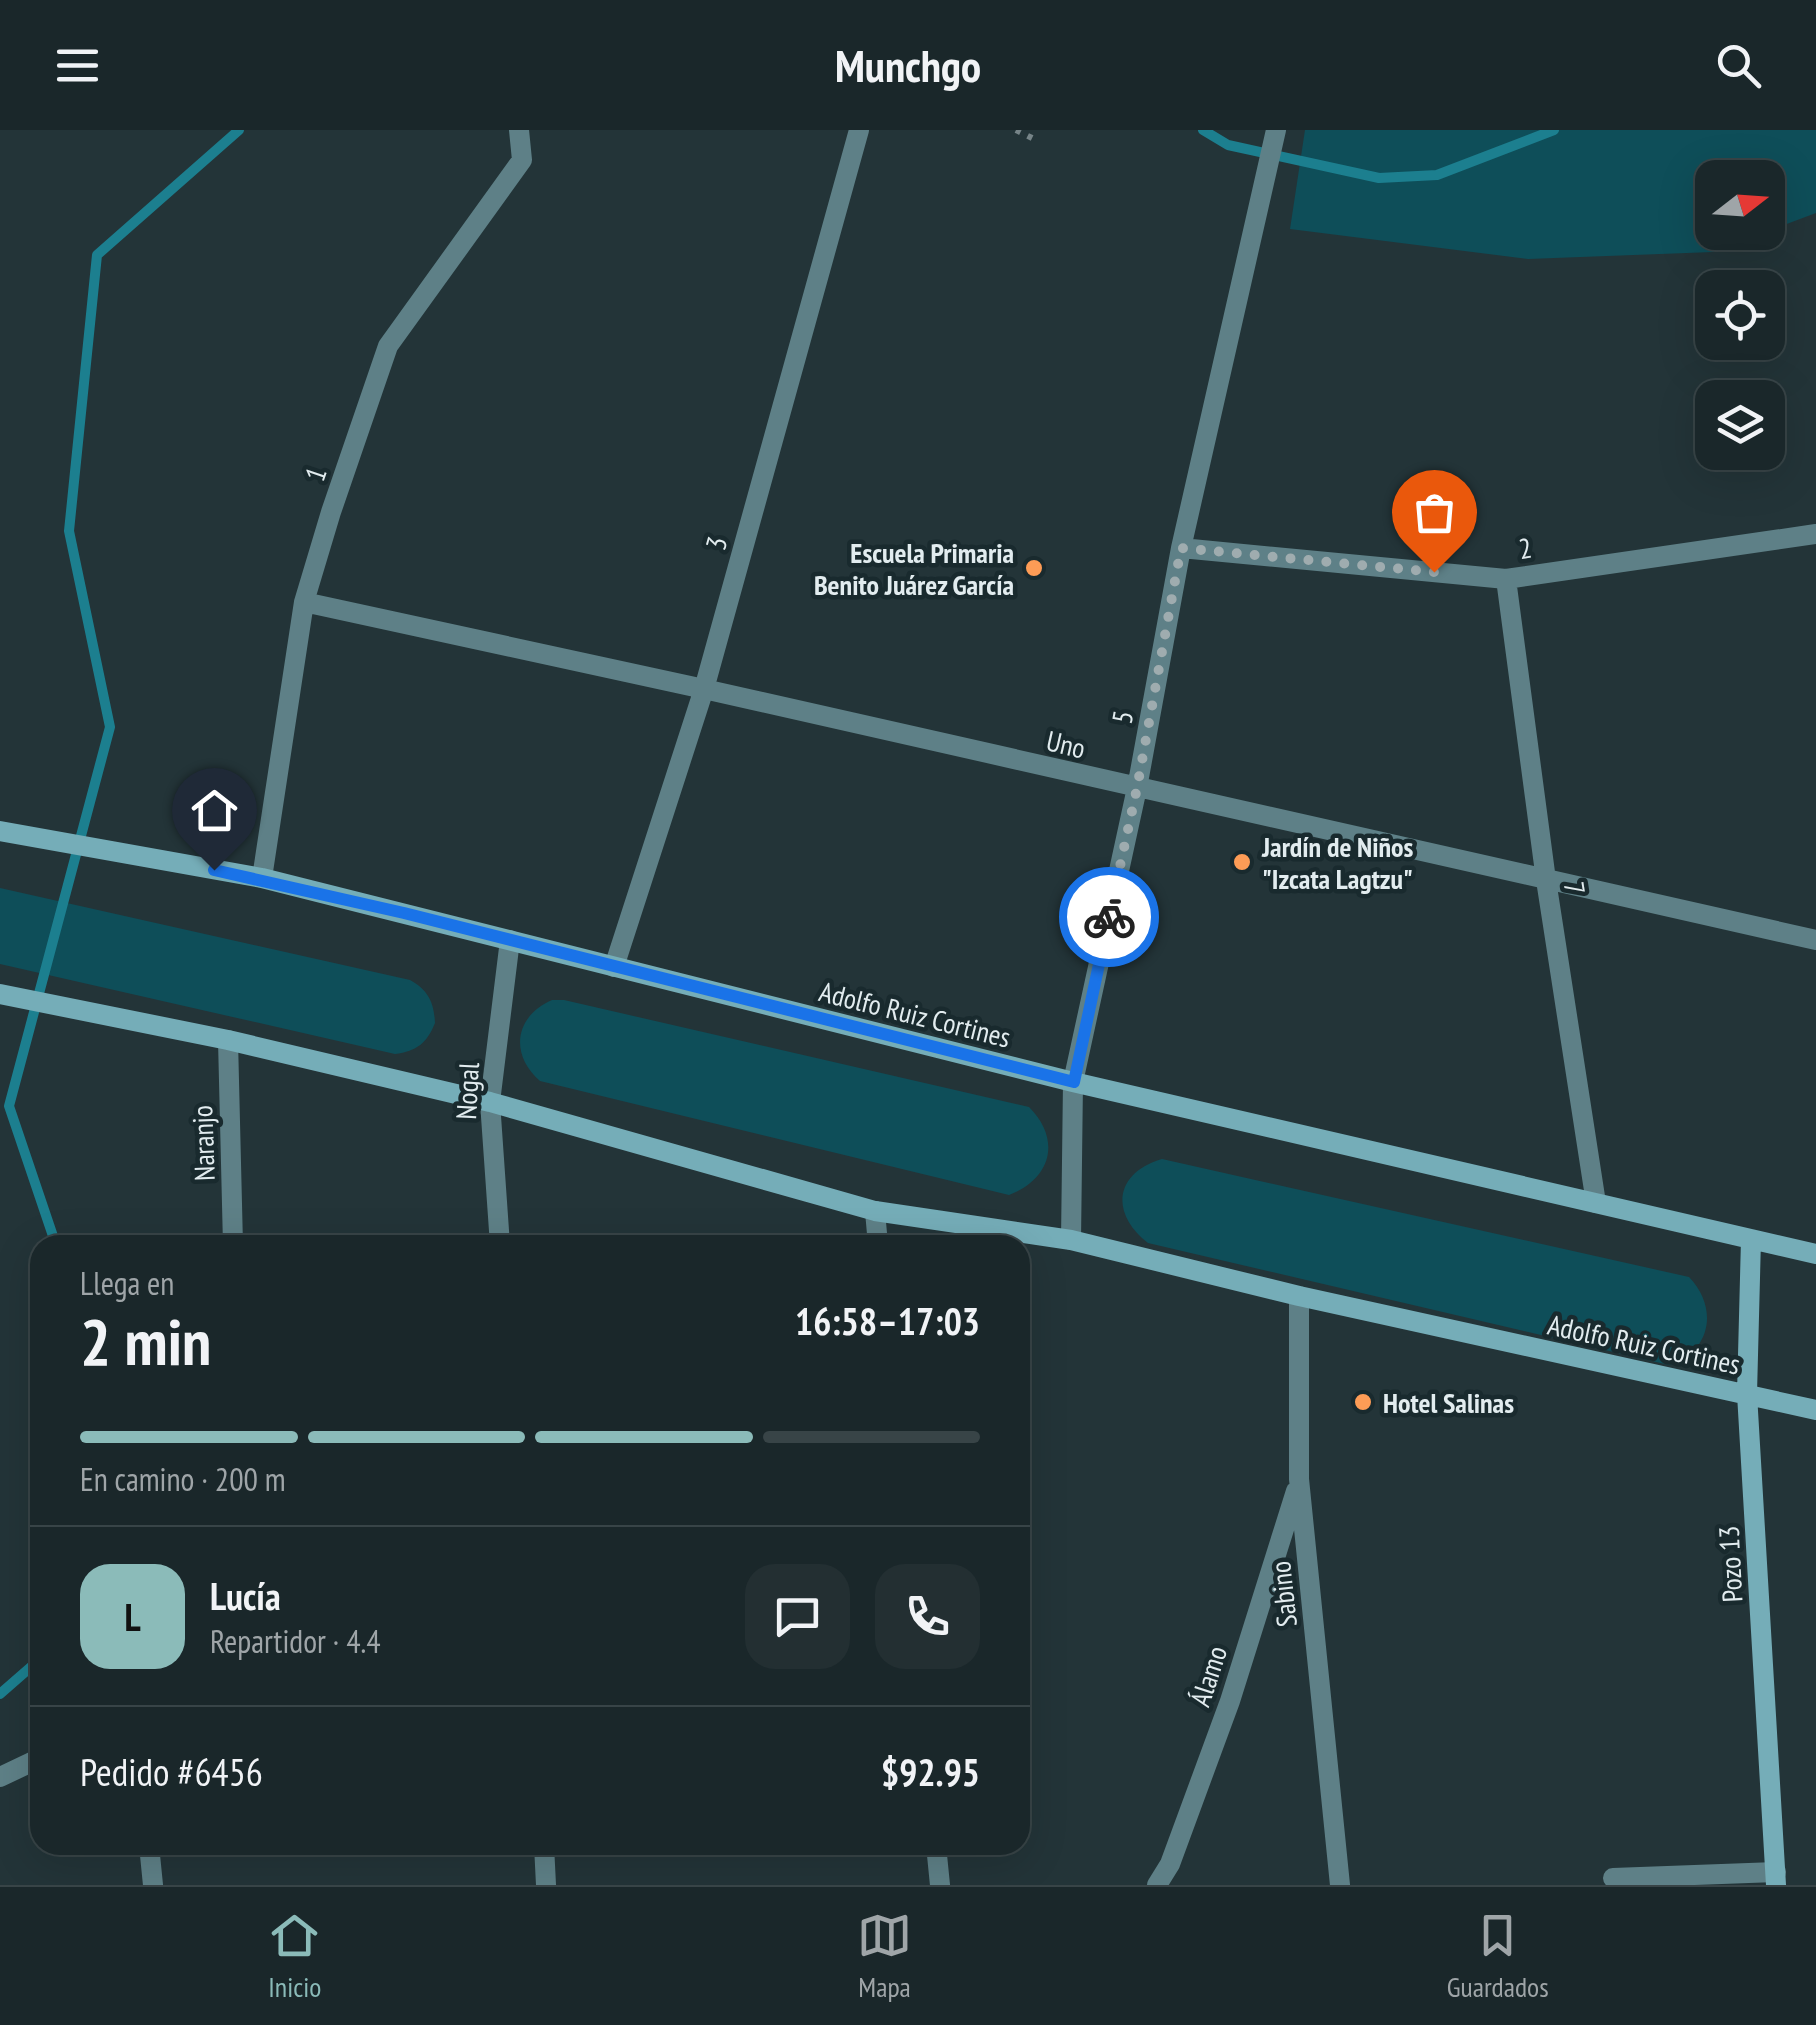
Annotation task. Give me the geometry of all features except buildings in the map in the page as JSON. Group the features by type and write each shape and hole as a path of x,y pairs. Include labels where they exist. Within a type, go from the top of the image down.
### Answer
{"main road":[{"name":"Adolfo Ruiz Cortines","path":"0,831 262,878 1074,1082 1816,1254"},
{"name":"Adolfo Ruiz Cortines","path":"0,994 228,1040 490,1102 875,1211 1071,1240 1299,1296 1816,1410"},
{"name":"Pozo 13","path":"1751,1239 1748,1394 1776,1878"}],"street":[{"name":"1","path":"262,878 304,602 331,512 388,346 522,160 518,130"},
{"name":"3","path":"614,967 704,688 859,130"},
{"name":"5","path":"1071,1240 1074,1082 1137,788 1181,548 1276,130"},
{"name":"2","path":"1181,548 1506,579 1816,534"},
{"name":"7","path":"1506,579 1546,880 1596,1203"},
{"name":"Uno","path":"304,602 704,688 1816,940"},
{"name":"Nogal","path":"499,1235 490,1102 510,940"},
{"name":"Naranjo","path":"228,1040 234,1235"},
{"path":"875,1211 877,1235"},
{"name":"Sabino","path":"1299,1296 1299,1480 1340,1885"},
{"name":"Álamo","path":"1157,1885 1170,1864 1230,1701 1299,1480"},
{"path":"0,1777 30,1763"},
{"path":"150,1855 153,1885"},
{"path":"544,1855 546,1885"},
{"path":"937,1855 940,1885"},
{"path":"1613,1878 1776,1878"}],"path":[{"path":"1016,130 1038,141"}],"shaded area":[{"path":"1305,130 1816,130 1816,213 1785,225 1785,160 1695,160 1695,250 1718,250 1713,252 1528,259 1290,229"},
{"path":"0,888 410,980 429,997 435,1023 420,1045 395,1054 0,964"},
{"path":"552,1000 1029,1107 1046,1132 1047,1157 1034,1179 1009,1195 540,1081 524,1059 520,1036 530,1016"},
{"path":"1162,1159 1689,1277 1704,1302 1706,1328 1694,1350 1669,1365 1148,1243 1127,1220 1123,1195 1134,1174"}],"waterway":[{"path":"53,1235 9,1106 110,727 69,531 97,255 239,130"},
{"path":"1203,130 1228,145 1379,178 1437,175 1554,130"},
{"path":"0,1694 30,1668"}],"way so far":[{"path":"1109,917 1181,548 1434,572"}],"place":[{"name":"Escuela Primaria Benito Juárez García","path":"1034,568"},
{"name":"Jardín de Niños \"Izcata Lagtzu\"","path":"1242,862"},
{"name":"Hotel Salinas","path":"1363,1402"}],"route":[{"path":"214,870 404,913 1074,1082 1109,917"}]}
